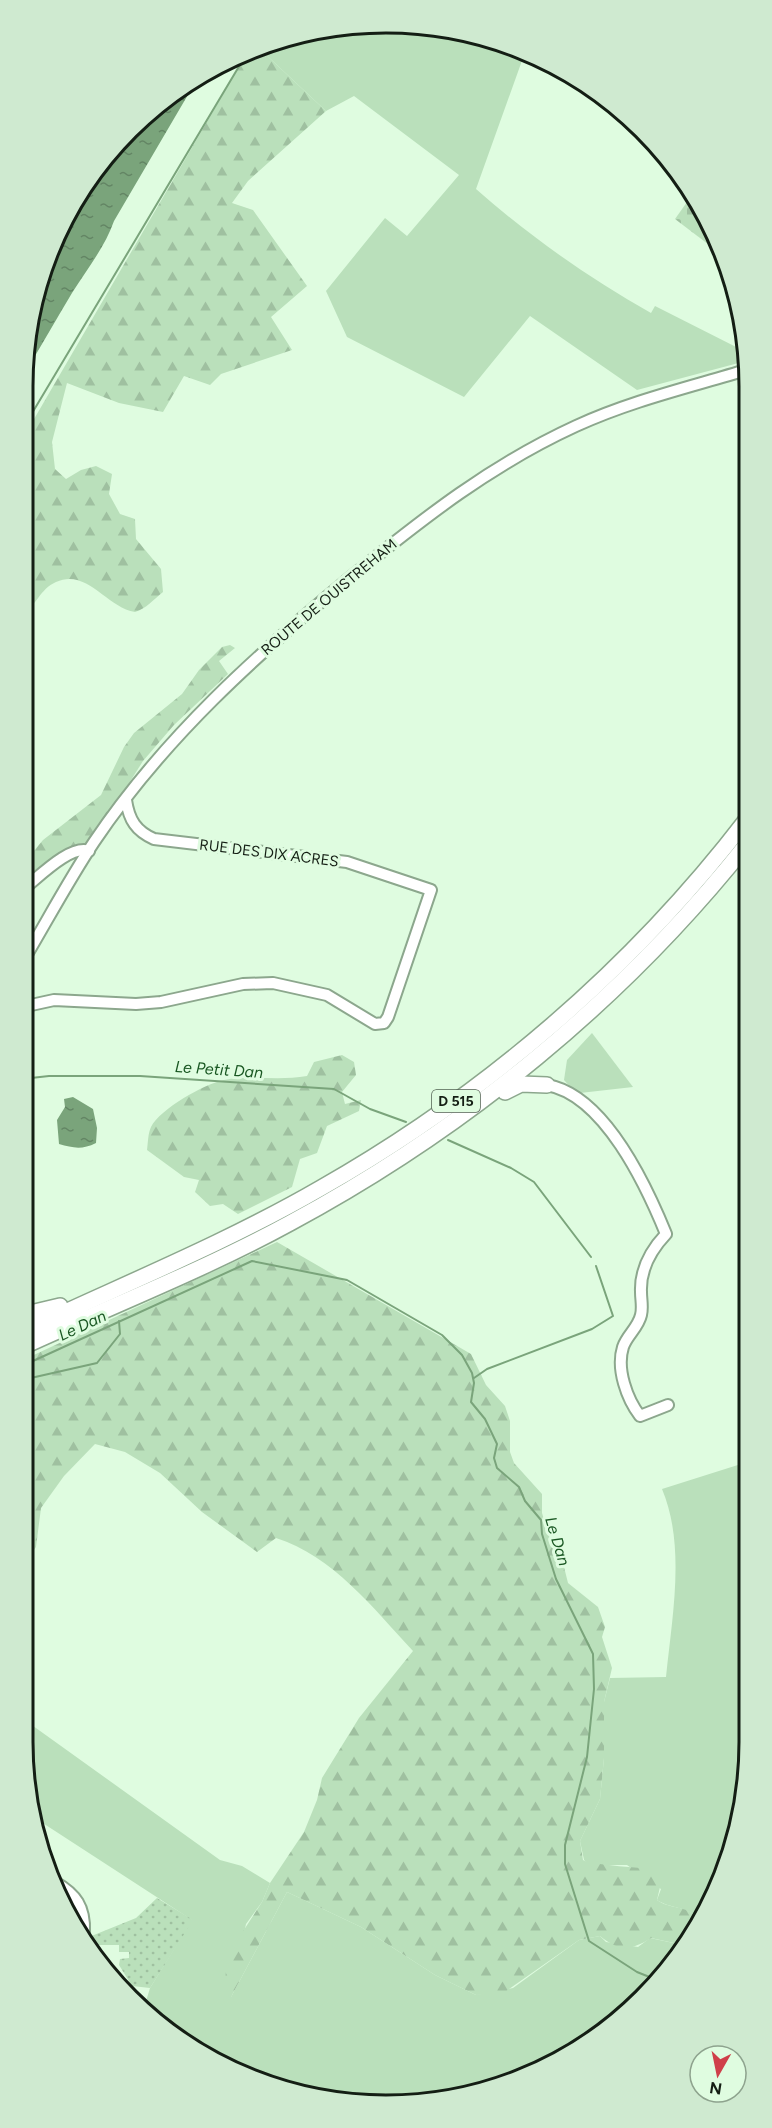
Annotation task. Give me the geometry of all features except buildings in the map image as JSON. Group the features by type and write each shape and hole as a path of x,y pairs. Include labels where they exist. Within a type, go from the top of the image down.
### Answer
{"highway":[{"name":"D 515","path":"33,1327 233,1234 321,1189 391,1146 453,1103 540,1035 617,965 682,897 739,829"},
{"name":"D 515","path":"33,1342 297,1220 386,1168 490,1095 546,1051 664,940 739,853"},
{"path":"546,1051 537,1072 540,1079 548,1085"},
{"path":"490,1095 501,1094 517,1085 548,1085"},
{"path":"33,1311 101,1295"}],"street":[{"name":"ROUTE DE OUISTREHAM","path":"33,945 89,851 170,743 208,704 297,622 434,509 519,455 576,426 631,405 738,372"},
{"name":"RUE DES DIX ACRES","path":"33,1005 54,1000 136,1004 161,1002 243,984 273,982 327,995 375,1024 384,1023 388,1017 431,890 347,862 154,839 143,834 134,825 126,800"},
{"path":"33,881 68,853 83,848 89,851"},
{"path":"548,1085 578,1096 598,1115 620,1146 666,1234 652,1248 645,1263 640,1290 642,1311 636,1329 623,1345 621,1369 628,1396 640,1416 668,1405"},
{"path":"64,1887 79,1902 84,1915 84,1925"}],"green space":[{"path":"386,33 455,40 522,60 476,189 560,256 651,313 655,306 737,347 738,363 637,390 530,316 464,397 347,337 326,291 385,218 407,236 459,175 354,96 326,111 266,55 317,40"},
{"path":"266,55 326,111 248,181 232,203 253,210 307,286 271,317 292,350 221,374 210,385 184,376 163,412 119,403 67,383 52,442 55,469 66,479 81,470 96,466 112,474 109,494 120,514 135,519 136,539 161,569 163,592 139,611 125,609 87,584 67,579 51,585 33,604 33,421 240,65"},
{"path":"687,202 710,245 675,219"},
{"path":"230,645 235,648 219,661 228,674 174,725 143,761 114,807 99,823 86,843 68,849 33,875 33,852 43,840 101,795 124,747 134,733 182,694 199,670 222,647"},
{"path":"592,1033 633,1087 580,1093 573,1090 564,1080 567,1060"},
{"path":"342,1055 354,1062 356,1075 342,1092 345,1104 361,1100 359,1111 327,1126 317,1153 300,1159 292,1187 238,1214 223,1204 210,1206 195,1192 199,1180 184,1177 147,1150 150,1129 156,1120 183,1098 205,1086 234,1079 307,1076 314,1062"},
{"path":"277,1242 471,1354 486,1385 505,1406 510,1421 510,1452 514,1463 542,1494 542,1513 549,1536 562,1559 568,1583 598,1607 605,1627 602,1637 612,1668 604,1702 604,1758 600,1799 580,1841 583,1860 607,1865 660,1870 663,1874 657,1900 694,1915 676,1943 651,1938 625,1948 600,1936 579,1940 502,1994 476,1995 435,1975 361,1927 287,1892 231,1997 224,1990 226,1971 238,1939 262,1902 270,1883 304,1832 317,1800 322,1778 359,1718 413,1651 351,1585 316,1557 276,1538 257,1552 202,1512 160,1473 125,1452 95,1444 64,1476 41,1508 36,1547 33,1551 33,1355"},
{"path":"739,1465 739,1742 736,1788 720,1855 694,1915 657,1900 661,1889 627,1865 590,1865 584,1860 580,1841 600,1799 604,1758 604,1702 610,1678 666,1677 674,1606 675,1558 674,1534 662,1489"},
{"path":"33,1726 220,1860 242,1866 270,1883 262,1902 246,1924 231,1997 287,1892 361,1927 435,1975 476,1995 513,1988 579,1940 600,1936 606,1942 638,1947 650,1938 676,1944 636,1992 619,2007 582,2036 542,2059 499,2076 455,2088 409,2094 363,2094 295,2083 230,2059 190,2036 146,2001 150,1988 192,1920 43,1823 36,1788"},
{"path":"157,1898 193,1920 150,1988 132,1986 119,1965 120,1959 129,1958 129,1952 119,1952 119,1945 97,1945 91,1936 136,1918"}],"water":[{"path":"189,92 114,221 101,249 35,357 45,295 60,251 80,209 106,171 136,136"},
{"path":"73,1097 93,1109 97,1128 96,1143 86,1147 69,1147 59,1144 57,1120 65,1107 64,1099"}],"waterway":[{"path":"33,412 240,65"},
{"name":"Le Petit Dan","path":"33,1078 140,1076 334,1089 370,1109 406,1122"},
{"name":"Le Petit Dan","path":"448,1140 511,1168 534,1182 591,1257"},
{"name":"Le Dan","path":"33,1361 252,1261 347,1280 442,1335 462,1355 472,1373 474,1383 471,1402 485,1419 497,1444 494,1458 497,1468 519,1487 525,1501 541,1520 542,1534 556,1579 593,1654 594,1689 587,1757 565,1845 565,1864 589,1941 637,1972 649,1977"},
{"name":"Le Petit Dan","path":"474,1378 487,1369 592,1329 613,1316 596,1266"},
{"name":"Le Dan","path":"33,1378 97,1363 120,1334 119,1321"}]}
